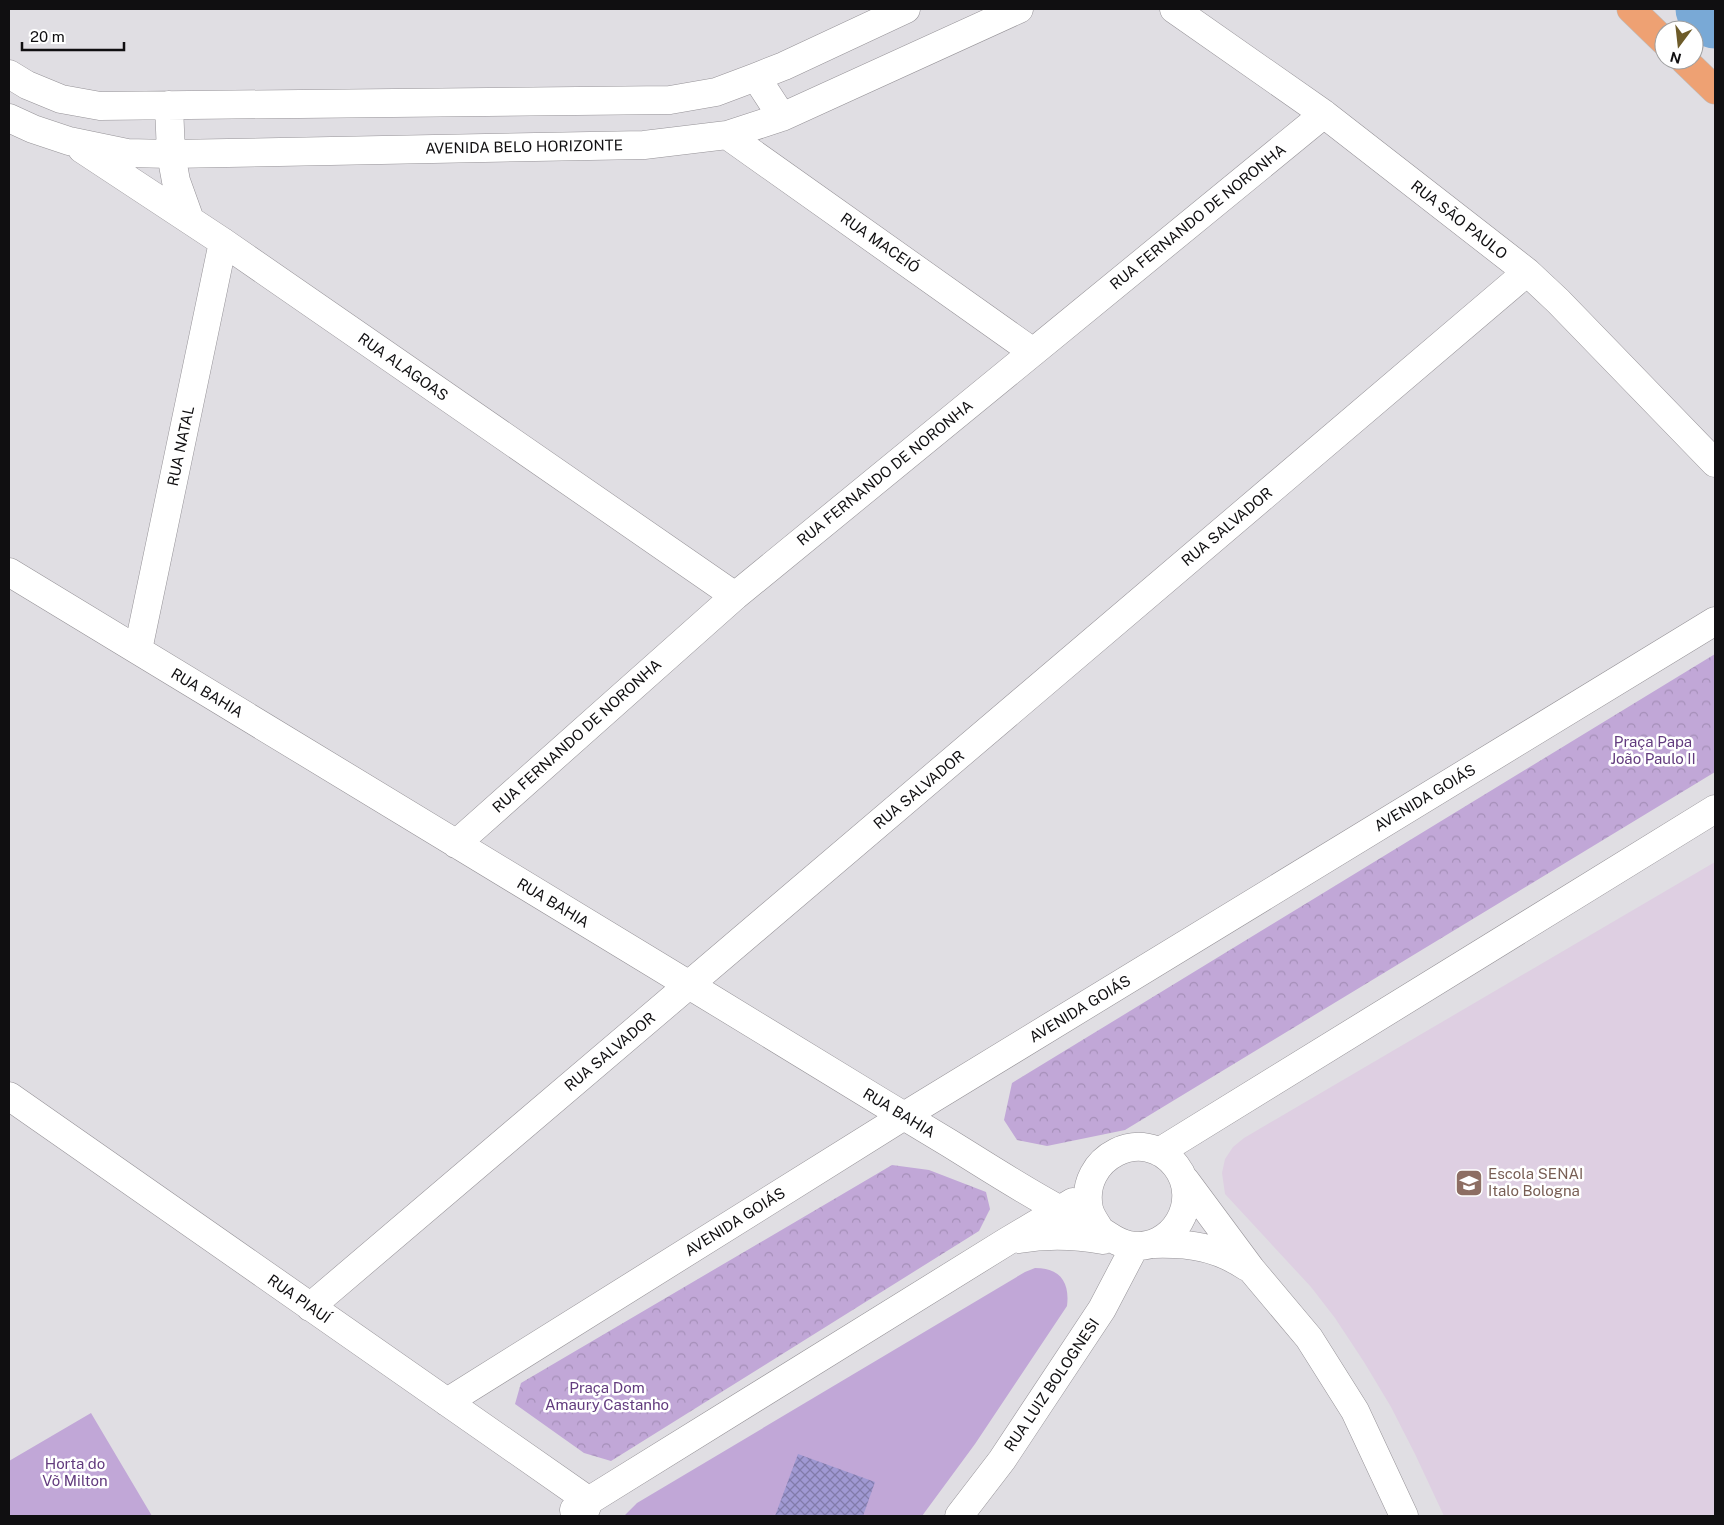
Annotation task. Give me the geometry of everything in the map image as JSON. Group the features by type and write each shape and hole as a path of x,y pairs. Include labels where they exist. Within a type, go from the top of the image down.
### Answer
{"main road":[{"path":"1631,9 1654,31"},
{"path":"1694,70 1715,90"}],"street":[{"path":"9,74 27,85 61,98 100,106 670,100 716,92 756,77 784,66 906,9"},
{"name":"AVENIDA BELO HORIZONTE","path":"9,118 33,129 69,141 127,153 171,154 644,145 677,142 727,135 782,116 1019,9"},
{"name":"RUA SÃO PAULO","path":"1174,9 1324,114 1527,272 1558,301 1715,463"},
{"path":"756,77 782,116"},
{"path":"670,100 677,142"},
{"path":"170,105 171,154 176,181 190,220"},
{"name":"RUA FERNANDO DE NORONHA","path":"456,844 735,596 1324,114"},
{"name":"RUA MACEIÓ","path":"727,135 1033,352"},
{"name":"RUA ALAGOAS","path":"69,141 224,242 735,596"},
{"name":"RUA NATAL","path":"138,650 224,242"},
{"name":"RUA SALVADOR","path":"310,1307 1527,272"},
{"name":"RUA BAHIA","path":"9,572 1060,1210 1126,1240"},
{"name":"AVENIDA GOIÁS","path":"447,1402 904,1116 1715,621"},
{"path":"1159,1152 1715,810"},
{"name":"RUA PIAUÍ","path":"9,1096 447,1402 586,1509"},
{"path":"1185,1180 1188,1199 1183,1218 1171,1234 1126,1240 1090,1213 1088,1194 1092,1175 1104,1160 1121,1150 1140,1146 1159,1152 1175,1163 1185,1180 1251,1269 1309,1338 1356,1411 1404,1516"},
{"path":"564,1516 586,1509 1006,1242 1088,1194"},
{"path":"1006,1242 1053,1235 1181,1244 1207,1248 1231,1256 1251,1269"},
{"name":"RUA LUIZ BOLOGNESI","path":"959,1516 1002,1460 1102,1309 1126,1240"}],"shaded area":[{"name":"Escola SENAI Italo Bologna","path":"1715,862 1715,1516 1444,1516 1391,1407 1335,1318 1311,1287 1225,1194 1222,1173 1225,1159 1233,1147 1244,1138"}],"green space":[{"name":"Praça Papa João Paulo II","path":"1715,654 1715,772 1125,1130 1047,1146 1017,1140 1004,1120 1012,1083"},
{"name":"Praça Dom Amaury Castanho","path":"892,1165 929,1170 986,1192 990,1209 979,1231 611,1461 584,1453 515,1404 521,1383"},
{"path":"1035,1268 1051,1271 1062,1278 1067,1290 1067,1306 975,1444 922,1516 624,1516 637,1503 1025,1272"},
{"name":"Horta do Võ Milton","path":"91,1413 152,1516 9,1516 9,1461"}],"building":[{"path":"798,1454 875,1482 863,1516 775,1516"}],"waterway":[{"path":"1706,9 1715,18"}],"place":[{"name":"Escola SENAI Italo Bologna","path":"1469,1183"}]}
